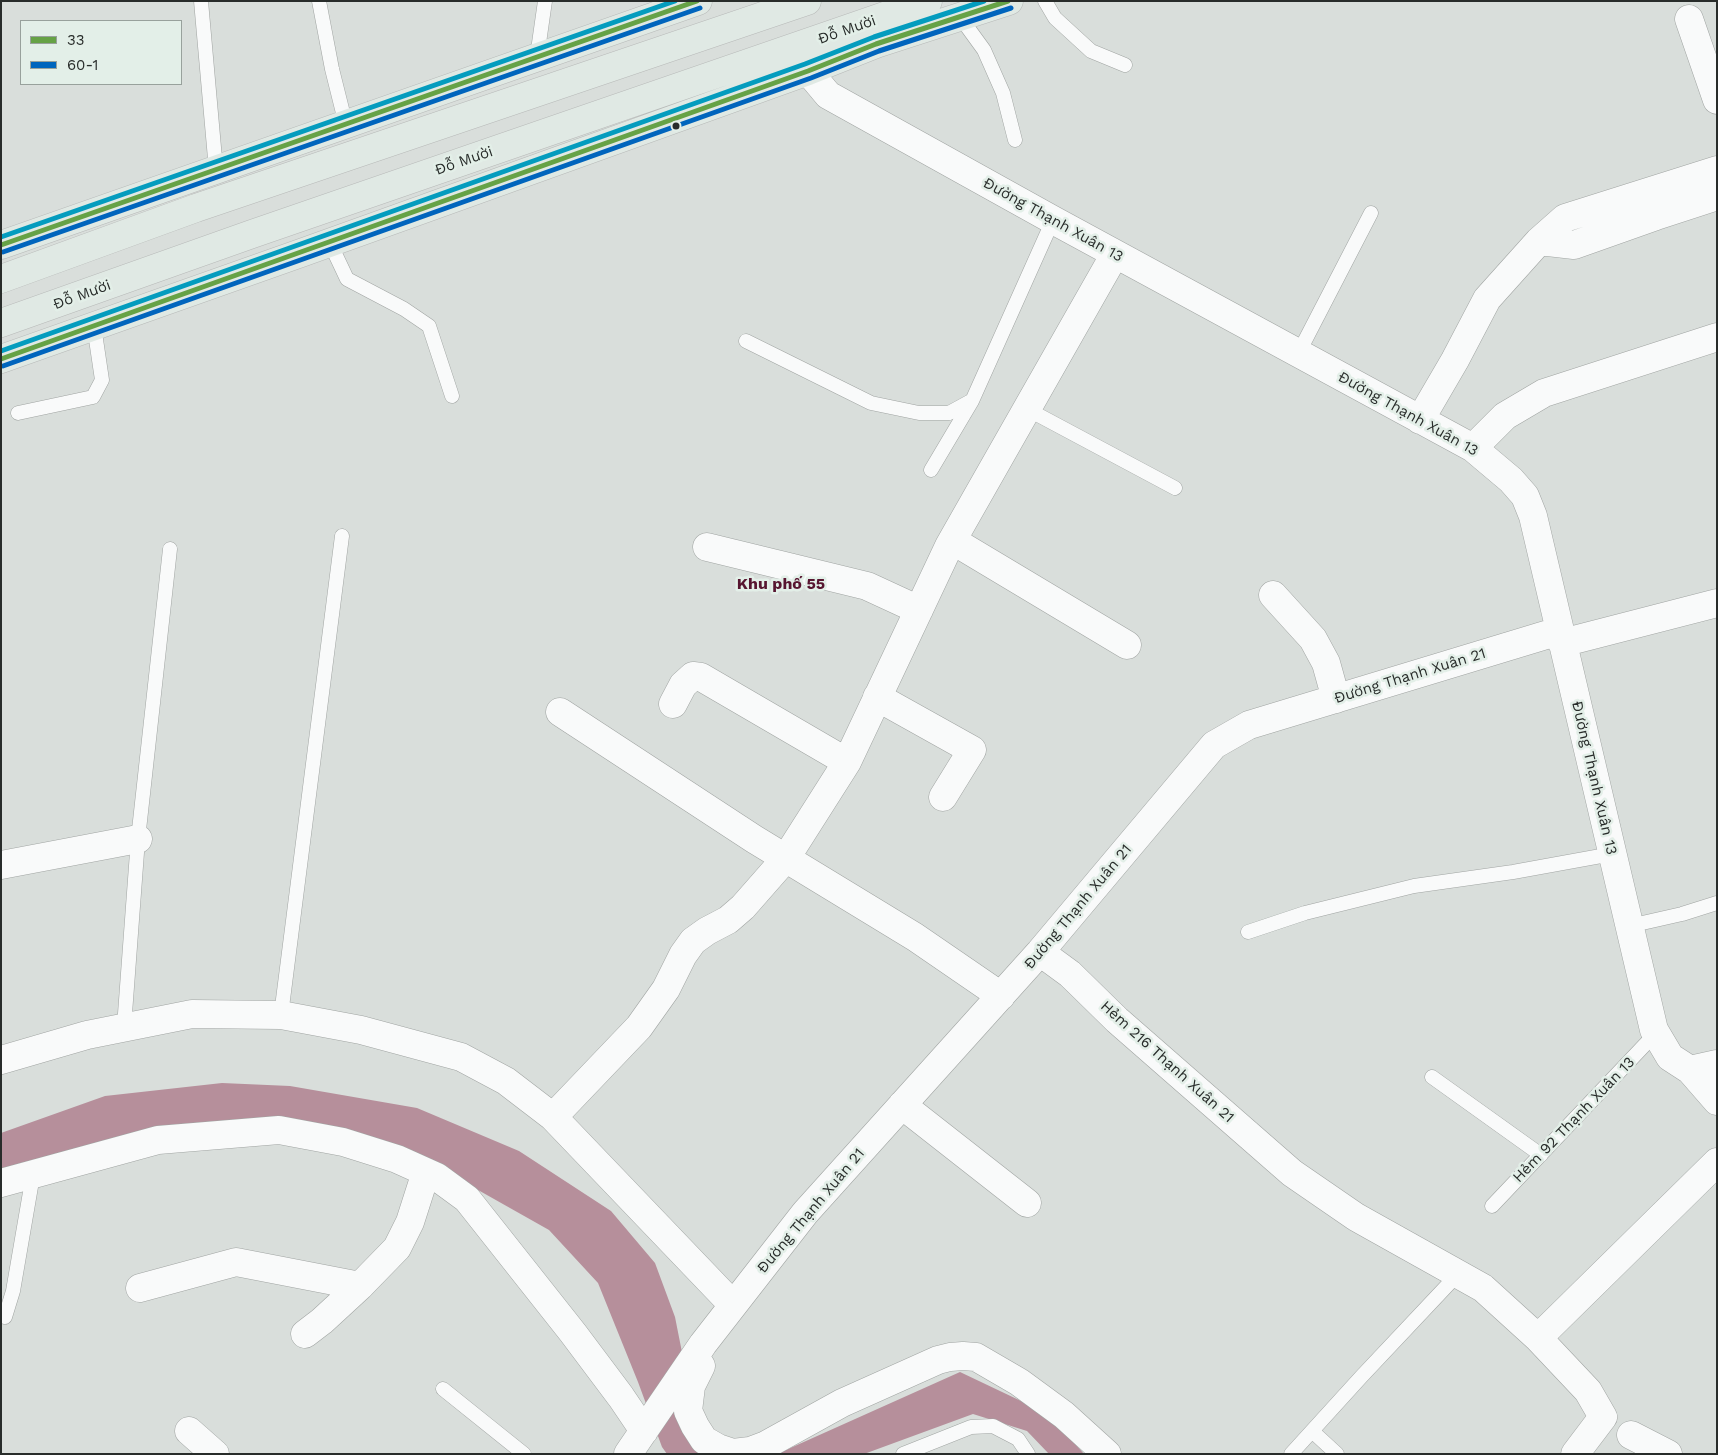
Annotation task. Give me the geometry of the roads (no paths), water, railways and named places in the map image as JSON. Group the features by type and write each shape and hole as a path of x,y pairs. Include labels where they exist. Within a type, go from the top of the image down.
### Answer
{"highway":[{"path":"1,246 698,1"},
{"path":"1,279 196,208 807,1"},
{"name":"Đỗ Mười","path":"1,359 330,243 802,59 928,1"},
{"name":"Đỗ Mười","path":"1,323 252,234 802,59 876,44 1009,1"},
{"path":"538,57 548,88"},
{"path":"346,124 354,154"}],"street":[{"path":"1690,19 1717,100"},
{"name":"Đường Thạnh Xuân 13","path":"802,59 828,95 1115,254 1473,448 1511,480 1525,496 1533,516 1560,637 1656,1034 1670,1058 1690,1070 1717,1101"},
{"path":"1420,420 1455,360 1486,298 1538,241 1565,218 1717,170"},
{"path":"1538,241 1574,245 1717,196"},
{"path":"553,1117 639,1027 666,990 683,955 694,941 707,931 728,920 743,907 786,858 847,762 949,546 1115,254"},
{"path":"1473,448 1505,416 1544,393 1717,337"},
{"path":"949,546 960,545 1127,644"},
{"path":"707,547 867,586 919,610"},
{"path":"1273,595 1314,640 1326,664 1336,698"},
{"name":"Đường Thạnh Xuân 21","path":"638,1443 707,1339 805,1213 1040,952 1214,746 1249,725 1336,698 1560,637 1717,603"},
{"path":"673,704 683,685 693,676 701,676 847,762"},
{"path":"877,697 972,750 943,797"},
{"path":"560,712 786,858 915,937 1001,996"},
{"path":"1,865 138,839"},
{"name":"Hẻm 216 Thạnh Xuân 21","path":"1040,952 1070,974 1117,1020 1292,1174 1356,1216 1483,1288 1538,1338 1588,1391 1603,1417 1575,1454"},
{"path":"1,1060 87,1034 192,1014 282,1015 362,1030 462,1057 506,1081 553,1117 733,1305"},
{"path":"1690,1070 1717,1064"},
{"path":"902,1105 1027,1203"},
{"path":"1,1183 158,1140 279,1130 344,1142 397,1159 437,1177 467,1199 621,1397 638,1443"},
{"path":"1538,1338 1717,1162"},
{"path":"305,1334 322,1321 391,1255 405,1235 426,1172"},
{"path":"140,1288 236,1262 360,1286"},
{"path":"707,1339 709,1350 691,1386 688,1411 694,1426 704,1440 718,1448 733,1453 750,1451 766,1445 842,1403 938,1360 963,1356 976,1357 1019,1382 1064,1415 1107,1454"},
{"path":"189,1432 215,1454"},
{"path":"1631,1435 1668,1454"}],"lane":[{"path":"201,1 216,170"},
{"path":"319,1 332,69 346,124"},
{"path":"538,57 545,1"},
{"path":"1045,1 1055,18 1092,51 1124,65"},
{"path":"960,17 984,50 1004,93 1015,140"},
{"path":"1298,354 1371,213"},
{"path":"931,470 972,401 1053,220"},
{"path":"330,243 347,279 404,309 429,326 452,396"},
{"path":"18,413 93,397 102,380 94,326"},
{"path":"746,341 871,403 919,412 949,413 972,401"},
{"path":"1027,409 1175,488"},
{"path":"282,1015 342,536"},
{"path":"124,1027 138,839 170,549"},
{"path":"1248,932 1305,913 1414,886 1513,872 1612,854"},
{"path":"1629,926 1682,914 1717,903"},
{"name":"Hẻm 92 Thạnh Xuân 13","path":"1492,1206 1656,1034"},
{"path":"1432,1077 1540,1155"},
{"path":"5,1317 13,1291 33,1174"},
{"path":"1291,1454 1360,1377 1458,1274"},
{"path":"443,1389 524,1454"},
{"path":"903,1454 971,1427 993,1426 1018,1439 1028,1454"},
{"path":"1312,1431 1337,1454"}],"district":[{"name":"Khu phố 55","path":"781,584"}]}
